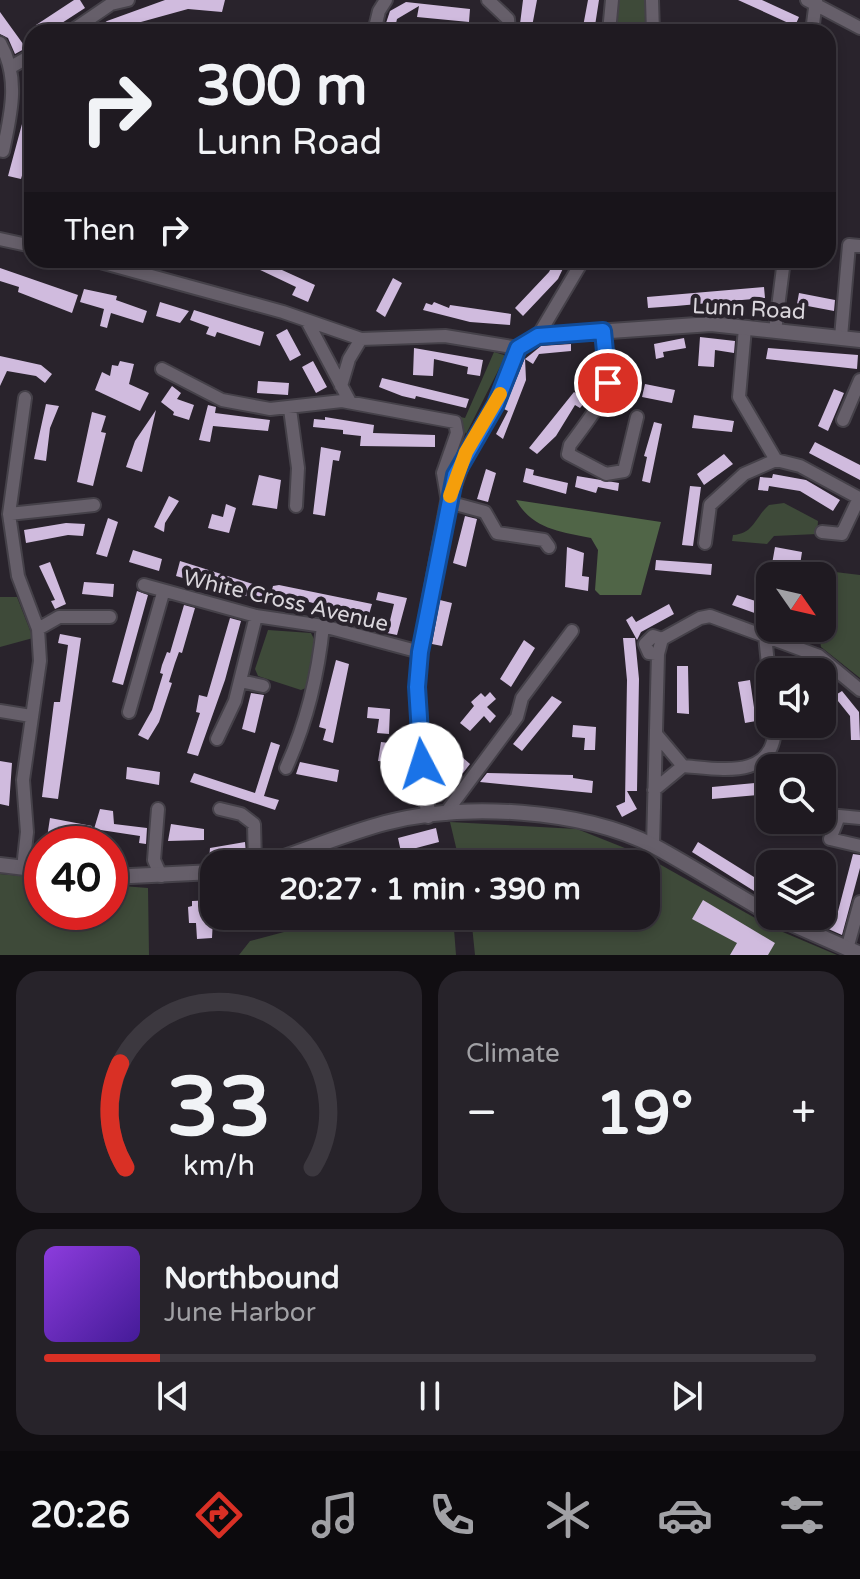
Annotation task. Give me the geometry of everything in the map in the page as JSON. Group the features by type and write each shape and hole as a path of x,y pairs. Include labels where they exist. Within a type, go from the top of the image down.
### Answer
{"street":[{"path":"81,24 111,2 128,0"},
{"path":"377,24 386,0"},
{"path":"488,0 508,19 508,24"},
{"path":"610,24 612,0"},
{"path":"652,0 653,24"},
{"path":"812,24 813,1 860,28"},
{"path":"0,43 11,67 11,112 3,151"},
{"path":"11,67 24,60"},
{"path":"0,239 24,244"},
{"path":"841,337 849,245 860,246"},
{"path":"121,268 361,339 445,336 518,348"},
{"path":"428,816 417,687 420,652 448,502 466,452 496,404 518,348 538,336 578,268"},
{"path":"775,331 783,268"},
{"path":"307,321 350,402"},
{"name":"Lunn Road","path":"538,336 711,324 860,340"},
{"path":"745,328 739,397 776,460"},
{"path":"603,331 608,383 602,402 570,445 568,454 606,474 624,471 637,417"},
{"path":"341,386 349,359 361,339"},
{"path":"162,369 222,400 270,409 350,402 455,422 457,433 443,473 448,502"},
{"path":"843,420 860,380"},
{"path":"0,865 23,868 27,832 23,780 40,661 38,629 18,576 9,514 25,398"},
{"path":"290,409 298,468 296,506"},
{"path":"705,543 710,505 744,474 776,460 800,466 859,498 842,540 822,532"},
{"path":"448,502 485,512 497,533 544,540 549,547"},
{"path":"9,514 94,505"},
{"name":"White Cross Avenue","path":"144,585 163,593 256,616 323,626 420,652"},
{"path":"129,712 163,593"},
{"path":"217,739 240,681 256,616"},
{"path":"653,846 658,654 662,639 700,618 710,616 756,633"},
{"path":"38,629 59,617 110,617"},
{"path":"286,768 298,742 319,672 323,626"},
{"path":"445,814 517,717 522,698 572,631"},
{"path":"781,642 819,656 860,690"},
{"path":"240,681 263,686"},
{"path":"0,711 31,716"},
{"path":"656,734 683,766"},
{"path":"654,790 683,766 735,770 752,766 773,738"},
{"path":"158,809 154,860 161,876"},
{"path":"220,809 241,814 254,824 255,850"},
{"path":"305,850 386,822 445,814 540,813 616,832 653,846 756,906"},
{"path":"860,818 839,816 830,839 860,846"},
{"path":"128,877 200,873"},
{"path":"805,930 854,952 860,902"}],"green space":[{"path":"618,0 647,0 647,24 614,24"},
{"path":"494,352 504,355 504,359 466,434 456,416 465,418"},
{"path":"516,500 661,522 641,595 600,595 595,590 598,550 591,538 548,528 530,517"},
{"path":"784,503 818,521 817,534 774,536 767,544 732,541 733,535 746,532 769,505"},
{"path":"836,572 860,575 860,678 821,647 820,642 836,642"},
{"path":"0,597 17,597 33,638 0,647"},
{"path":"268,630 311,633 315,641 308,687 301,690 258,676 255,669"},
{"path":"450,822 577,829 630,850 457,850"},
{"path":"660,864 756,919 756,930 778,930 837,955 475,955 472,930 660,930"},
{"path":"0,874 24,876 24,930 128,930 128,886 148,888 149,955 0,955"},
{"path":"291,930 454,930 456,955 239,955 250,941"}],"building":[{"path":"74,0 80,0 85,8 60,24 38,24"},
{"path":"165,0 225,0 222,12 188,9 134,24 103,24"},
{"path":"523,0 537,0 532,24 520,24"},
{"path":"588,0 599,0 595,24 584,24"},
{"path":"738,0 762,0 799,17 796,24"},
{"path":"406,2 470,9 469,22 417,17 419,6 397,19 396,24 386,24 390,11"},
{"path":"0,12 24,49 15,54 8,38 0,34"},
{"path":"24,117 24,169 21,179 8,176"},
{"path":"0,268 78,295 72,313 18,292 19,287 0,281"},
{"path":"256,268 278,268 315,285 308,302 292,295 296,287"},
{"path":"551,268 563,268 558,279 523,316 515,308"},
{"path":"393,278 402,283 385,317 376,311"},
{"path":"764,287 765,298 648,308 647,297"},
{"path":"84,289 117,296 116,300 147,311 143,323 111,313 107,328 100,326 104,309 80,302"},
{"path":"799,293 835,300 834,311 797,304"},
{"path":"160,302 189,311 180,323 156,316"},
{"path":"434,302 449,308 450,305 511,314 510,325 470,322 423,310 426,303 432,305"},
{"path":"194,310 264,332 260,346 217,332 215,337 206,334 209,327 190,320"},
{"path":"287,329 301,355 290,361 276,335"},
{"path":"700,337 735,341 734,353 715,350 714,367 698,366"},
{"path":"684,338 686,348 663,352 664,357 656,359 654,344"},
{"path":"571,344 571,351 539,354 533,364 525,359 541,346"},
{"path":"414,348 483,360 480,376 467,374 468,367 434,359 433,376 413,375"},
{"path":"768,348 858,355 857,369 766,359"},
{"path":"0,356 41,365 52,374 45,383 36,376 7,371 0,386"},
{"path":"525,358 526,380 503,439 496,434 508,411 504,409"},
{"path":"120,361 134,364 129,384 149,393 140,411 95,390 102,372 110,376 112,365 118,366"},
{"path":"313,361 327,387 316,393 302,367"},
{"path":"382,378 469,399 466,408 416,396 415,399 402,396 379,387"},
{"path":"258,381 289,383 288,395 257,393"},
{"path":"645,384 675,390 672,403 642,397"},
{"path":"172,386 181,393 177,399 194,405 189,420 173,415 174,412 161,402"},
{"path":"834,389 844,393 828,431 818,426"},
{"path":"574,392 586,401 580,408 575,405 556,436 537,454 529,448"},
{"path":"46,404 59,406 50,428 46,461 34,459"},
{"path":"208,405 216,407 215,413 270,420 268,431 213,426 210,442 199,440"},
{"path":"156,410 142,472 126,467 135,441"},
{"path":"92,412 106,416 101,432 106,433 93,486 77,482"},
{"path":"694,415 734,421 732,432 692,428"},
{"path":"325,417 374,425 373,433 435,435 435,447 360,446 361,436 343,434 343,430 313,427 314,419 325,420"},
{"path":"654,422 662,424 650,483 642,481 647,457 644,456"},
{"path":"815,442 860,465 860,480 809,453"},
{"path":"321,447 341,451 339,461 333,460 325,516 313,514"},
{"path":"724,454 733,464 704,485 697,474"},
{"path":"526,468 534,470 533,475 568,483 566,494 523,482"},
{"path":"486,469 496,473 488,502 477,499"},
{"path":"773,474 806,480 840,500 833,511 800,491 769,486 768,491 758,490 760,477 772,478"},
{"path":"259,475 281,480 277,509 252,505"},
{"path":"577,476 619,483 618,491 598,487 596,493 575,487"},
{"path":"690,486 701,487 693,546 682,545"},
{"path":"169,496 179,501 165,523 164,532 154,527"},
{"path":"226,504 236,508 229,533 208,528 212,514 223,517"},
{"path":"465,516 477,519 466,567 453,563"},
{"path":"108,518 118,522 107,557 96,554"},
{"path":"66,523 85,524 83,536 68,535 26,543 24,530"},
{"path":"567,547 584,553 582,576 589,577 588,591 565,587"},
{"path":"775,547 802,552 800,562 772,562"},
{"path":"133,550 162,559 159,571 129,562"},
{"path":"656,560 712,564 711,575 655,570"},
{"path":"180,561 272,590 273,586 279,585 372,604 368,618 302,600 265,596 264,601 176,576"},
{"path":"50,562 66,604 55,609 51,601 55,600 39,566"},
{"path":"84,582 114,584 113,597 82,594"},
{"path":"137,591 148,595 123,685 112,682"},
{"path":"378,592 407,598 397,635 387,633 394,604 376,600"},
{"path":"737,595 756,601 756,614 732,605"},
{"path":"440,600 452,603 442,646 432,644"},
{"path":"669,604 674,614 641,632 637,640 626,620 632,616 636,622"},
{"path":"184,605 195,608 182,653 179,652 169,682 172,683 159,722 148,740 138,735 152,710 163,674 160,673 162,665 167,652 170,653"},
{"path":"230,618 241,621 225,680 198,756 187,753 200,713 196,712 199,695 207,697"},
{"path":"60,634 81,638 58,799 42,797 54,702 60,702 68,645 58,643"},
{"path":"623,638 635,638 639,679 637,791 627,791 637,809 622,817 616,806 625,802 627,680"},
{"path":"524,640 535,648 511,687 500,679"},
{"path":"336,660 349,664 333,743 323,740 326,729 319,727"},
{"path":"677,666 688,666 689,714 677,713"},
{"path":"750,680 756,721 745,723 738,682"},
{"path":"842,691 859,712 860,740 851,740 850,716 836,695"},
{"path":"490,692 496,699 487,707 496,716 490,723 484,716 470,731 460,723 474,706 471,702 481,693 485,697"},
{"path":"251,693 264,695 255,733 242,729"},
{"path":"552,696 562,702 522,751 513,744"},
{"path":"368,707 390,709 389,734 377,733 379,719 367,718"},
{"path":"573,725 596,727 595,750 584,750 585,738 572,737"},
{"path":"443,740 470,764 463,773 436,753"},
{"path":"271,742 280,745 264,796 279,800 275,810 190,782 194,773 255,793"},
{"path":"381,742 405,745 402,768 409,769 408,779 391,778 392,762 378,761"},
{"path":"0,761 12,763 9,806 0,804"},
{"path":"300,762 339,770 337,782 296,774"},
{"path":"127,767 160,772 159,785 126,779"},
{"path":"487,773 573,775 573,778 593,781 592,793 480,782"},
{"path":"755,783 756,795 712,799 712,787"},
{"path":"100,809 113,811 114,824 147,828 146,844 139,843 140,836 128,834 128,826 95,826"},
{"path":"50,818 92,826 49,826"},
{"path":"171,824 204,829 204,840 168,841"},
{"path":"436,828 439,842 401,850 398,838"},
{"path":"245,842 246,850 210,850"},
{"path":"698,842 756,878 756,892 692,852"},
{"path":"853,854 860,855 860,868 842,935 831,930 836,930 836,919"},
{"path":"703,900 775,943 768,955 730,955 737,943 692,919"},
{"path":"192,901 200,901 200,930 212,930 212,938 197,939 196,923 189,923 188,907 192,906"}],"slow traffic":[{"path":"450,496 455,475 466,452 500,394"}],"route":[{"path":"422,764 417,687 420,652 448,502 455,475 466,452 496,404 518,348 527,340 538,336 603,331 608,383"}]}
